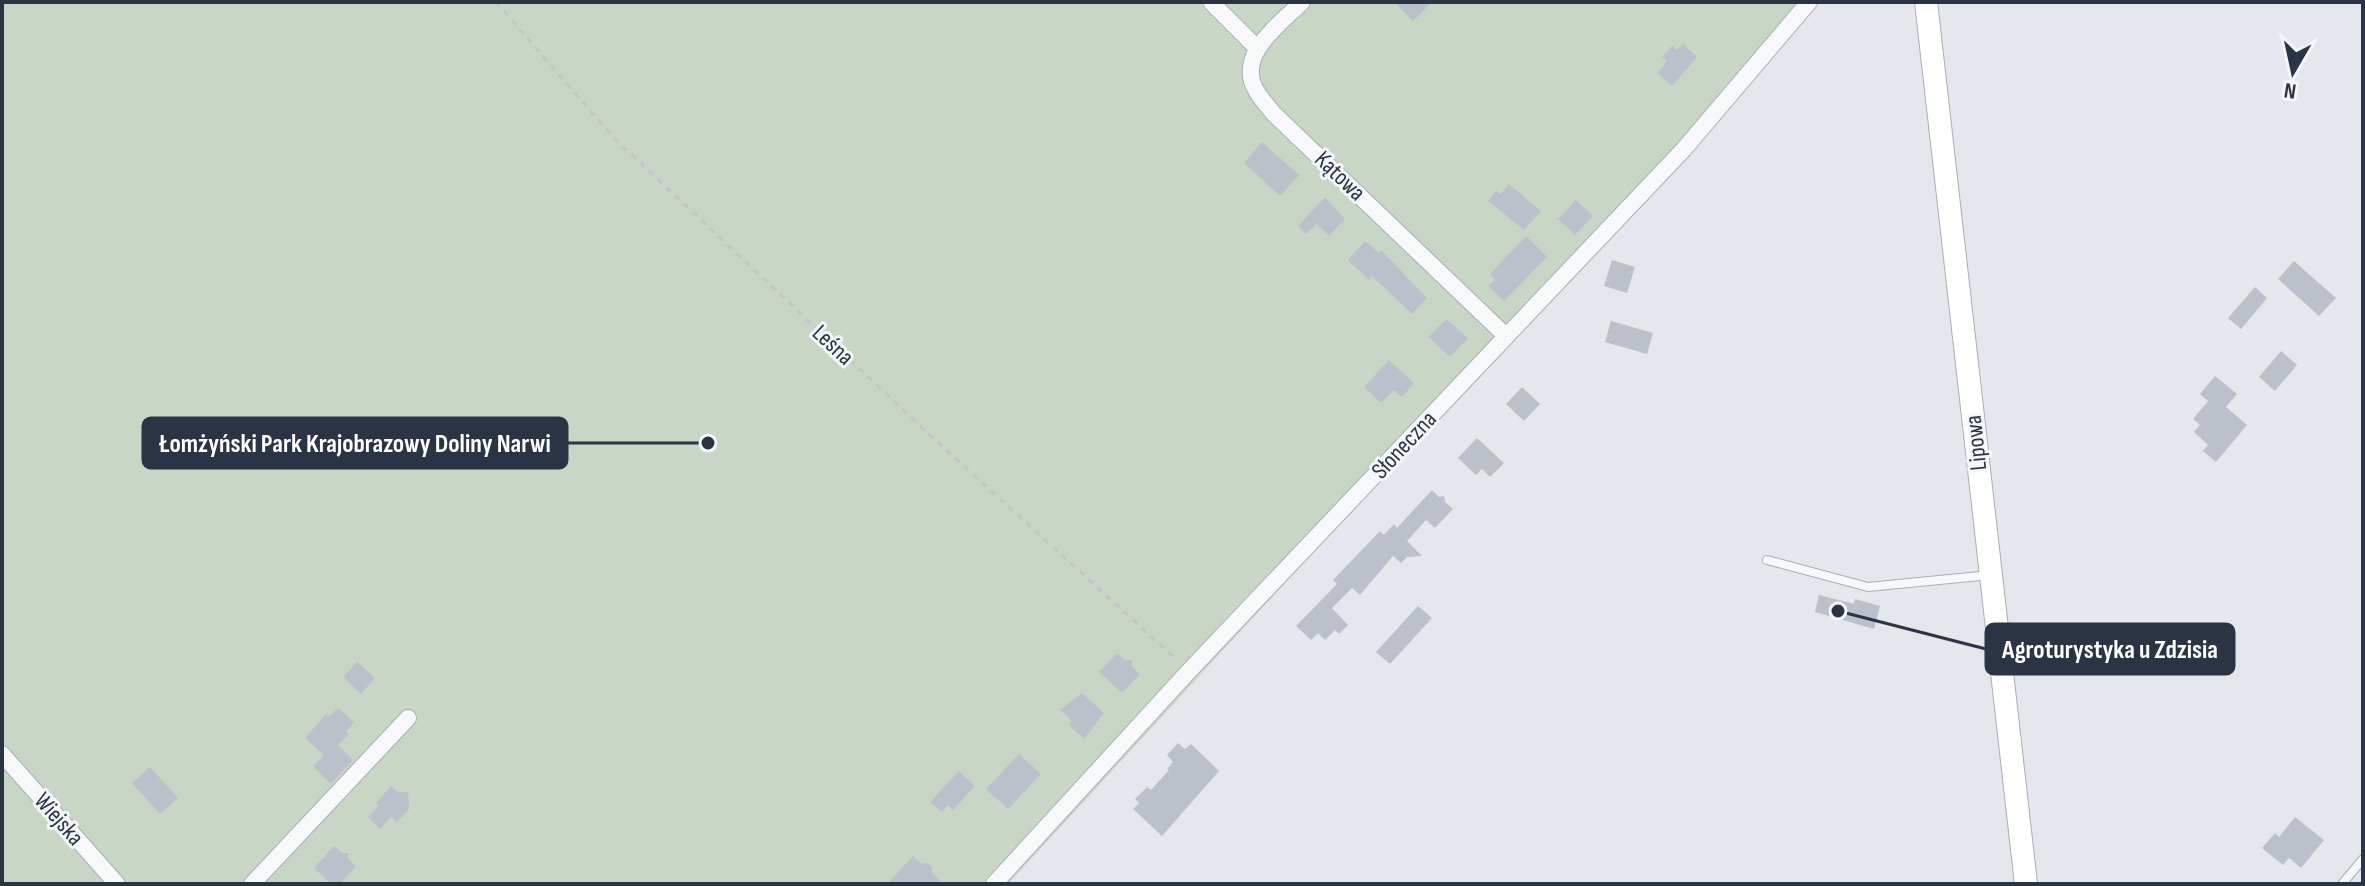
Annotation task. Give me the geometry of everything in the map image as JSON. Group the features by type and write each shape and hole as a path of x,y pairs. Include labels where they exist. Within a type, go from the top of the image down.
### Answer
{"main road":[{"name":"Lipowa","path":"1926,2 2026,884"}],"street":[{"path":"1211,2 1257,48 1302,2"},
{"name":"Słoneczna","path":"994,884 1189,671 1684,149 1809,2"},
{"name":"Kątowa","path":"1257,48 1250,63 1251,76 1255,90 1273,113 1505,335"},
{"path":"252,884 408,718"},
{"name":"Wiejska","path":"2,754 117,884"}],"lane":[{"path":"1767,560 1868,587 1991,575"},
{"path":"2342,884 2363,859"}],"path":[{"name":"Leśna","path":"496,2 616,140 931,436 1189,671"}],"green space":[{"path":"2,2 1819,2 1008,884 2,884"}],"building":[{"path":"1394,2 1432,2 1413,21"},
{"path":"1683,44 1697,57 1672,86 1657,73 1667,61 1662,57 1672,46 1677,50"},
{"path":"1262,142 1299,175 1280,196 1244,163"},
{"path":"1509,184 1541,211 1524,230 1488,201 1496,191 1501,194"},
{"path":"1325,197 1345,219 1329,236 1317,224 1306,234 1298,226"},
{"path":"1576,200 1593,216 1575,235 1558,219"},
{"path":"1526,236 1547,257 1504,301 1488,286 1495,279 1490,274"},
{"path":"1365,241 1379,253 1381,250 1427,298 1412,314 1372,276 1369,280 1348,260"},
{"path":"1612,260 1635,267 1627,293 1604,286"},
{"path":"2294,261 2336,298 2319,316 2278,279"},
{"path":"2255,287 2267,298 2241,329 2228,318"},
{"path":"1446,319 1468,338 1450,357 1429,337"},
{"path":"1611,321 1653,333 1647,354 1605,342"},
{"path":"2281,351 2297,365 2275,391 2259,377"},
{"path":"1389,360 1414,383 1402,397 1394,390 1381,403 1364,387"},
{"path":"2215,376 2237,394 2226,407 2247,425 2216,462 2203,451 2208,445 2194,432 2200,425 2193,419 2208,401 2200,394"},
{"path":"1522,387 1540,404 1524,421 1506,404"},
{"path":"1477,438 1504,463 1490,477 1482,469 1476,475 1458,458"},
{"path":"1432,490 1439,497 1444,496 1445,502 1453,509 1435,528 1426,520 1407,541 1422,556 1407,557 1401,563 1393,556 1360,595 1352,588 1332,608 1348,625 1339,634 1335,630 1325,640 1318,633 1311,640 1296,626 1337,584 1333,580 1380,531 1384,535 1394,524 1397,528"},
{"path":"1819,595 1854,604 1855,599 1880,606 1874,629 1815,612"},
{"path":"1418,606 1432,618 1390,664 1376,652"},
{"path":"1117,653 1125,660 1132,660 1132,667 1140,674 1122,693 1099,672"},
{"path":"357,662 375,678 361,694 343,677"},
{"path":"1082,693 1104,713 1084,739 1069,725 1072,721 1060,710"},
{"path":"338,708 354,722 346,732 349,734 338,745 353,760 331,784 313,766 324,755 305,738 326,714 329,717"},
{"path":"1178,743 1185,749 1191,744 1219,771 1162,836 1133,809 1139,803 1135,799 1147,787 1151,790 1169,770 1173,762 1167,755"},
{"path":"1019,754 1041,774 1008,809 986,789"},
{"path":"150,767 178,798 160,814 132,783"},
{"path":"959,771 975,786 953,810 948,805 942,812 930,802"},
{"path":"391,786 397,792 408,792 409,809 397,822 391,817 380,829 368,817"},
{"path":"2295,817 2324,840 2301,868 2289,858 2283,865 2262,848 2275,833 2279,837"},
{"path":"334,846 342,853 348,853 348,859 356,866 340,884 331,884 314,868"},
{"path":"913,856 922,864 932,867 932,873 944,884 887,884"}],"place":[{"name":"Łomżyński Park Krajobrazowy Doliny Narwi","path":"708,443"},
{"name":"Agroturystyka u Zdzisia","path":"1838,611"}]}
